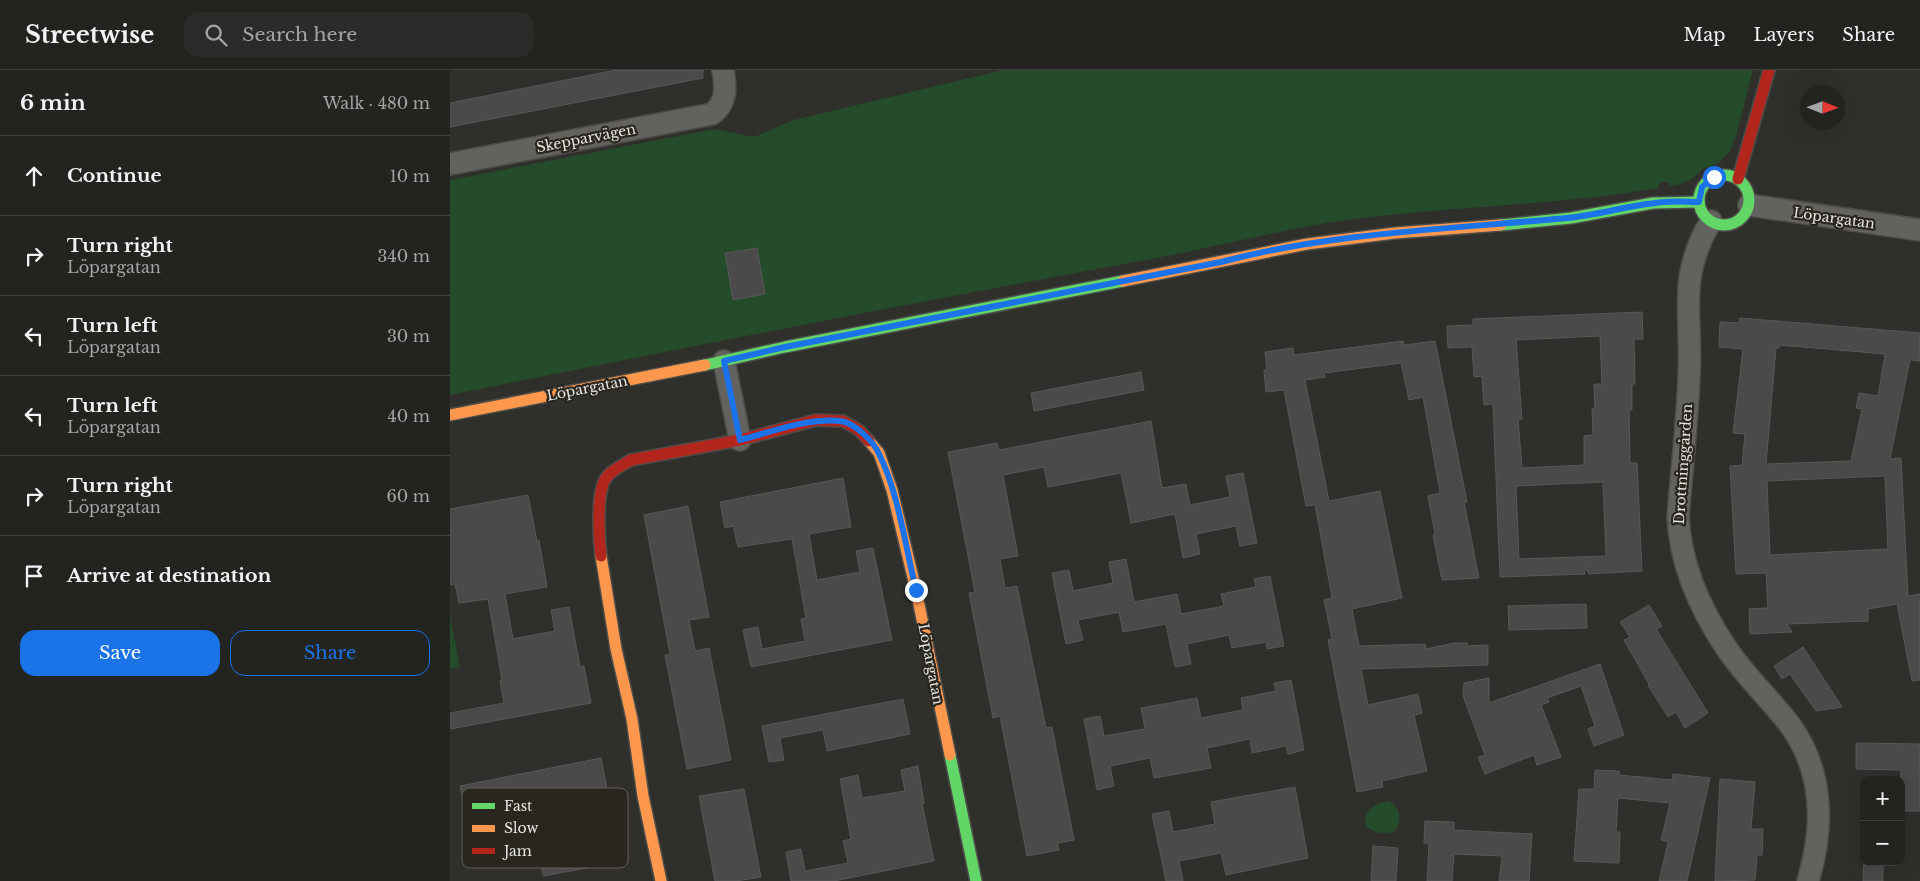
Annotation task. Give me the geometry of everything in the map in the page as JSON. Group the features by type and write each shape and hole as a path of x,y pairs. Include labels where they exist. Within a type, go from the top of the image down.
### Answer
{"street":[{"name":"Skepparvägen","path":"450,164 712,114 720,108 725,94 723,70"},
{"path":"1738,179 1769,70"},
{"path":"1723,175 1738,179 1747,190 1749,205 1744,216 1734,223 1722,225 1711,221 1701,211 1699,202 1700,192 1709,180 1723,175"},
{"name":"Löpargatan","path":"450,415 1221,262 1248,255 1427,229 1572,218 1664,202 1699,202"},
{"name":"Löpargatan","path":"1749,205 1920,230"},
{"name":"Drottninggården","path":"1711,221 1694,260 1688,280 1689,376 1678,516 1679,536 1694,593 1723,643 1791,727 1803,746 1815,782 1820,820 1819,835 1808,881"},
{"path":"724,361 740,440"},
{"name":"Löpargatan","path":"661,881 643,796 632,719 616,649 600,540 600,501 605,480 616,469 631,460 740,440 816,420 842,421 859,430 879,453 892,490 916,590 976,881"}],"green space":[{"path":"1003,70 1753,70 1736,136 1730,151 1719,163 1702,169 1692,179 1681,184 1670,186 1669,182 1660,182 1658,188 1617,194 1368,217 1327,223 1281,231 1169,256 798,326 450,395 450,180 715,129 754,137 794,120"},
{"path":"450,615 460,667 450,669"},
{"path":"1387,801 1395,806 1399,812 1396,830 1388,833 1375,831 1365,824 1366,815 1378,804"}],"building":[{"path":"616,70 703,70 703,78 450,127 450,103"},
{"path":"757,248 765,294 733,300 725,253"},
{"path":"1642,312 1643,339 1634,339 1635,384 1632,384 1632,410 1629,410 1630,463 1637,463 1642,571 1589,574 1584,566 1585,574 1500,577 1493,404 1484,405 1482,376 1474,377 1472,347 1448,348 1447,326 1473,325 1473,319","holes":["1600,336 1602,384 1594,384 1595,409 1592,409 1593,435 1584,436 1584,465 1522,468 1518,419 1522,419 1516,340","1603,482 1606,556 1519,559 1516,486"]},
{"path":"1740,318 1920,333 1920,361 1910,360 1890,459 1901,458 1908,596 1920,594 1920,680 1912,681 1897,604 1868,609 1868,621 1787,624 1792,632 1750,634 1749,609 1768,608 1766,573 1736,574 1730,466 1742,465 1745,434 1733,433 1743,349 1719,347 1720,322 1739,323","holes":["1779,345 1885,354 1878,396 1859,393 1856,408 1862,409 1851,461 1766,464 1776,348 1779,348","1885,476 1888,549 1770,555 1767,481"]},
{"path":"1403,341 1404,345 1435,341 1467,502 1464,502 1479,578 1442,580 1428,496 1440,493 1423,397 1409,400 1401,363 1324,373 1325,377 1305,380 1329,501 1380,491 1402,598 1352,609 1359,646 1425,644 1426,649 1454,643 1467,643 1467,646 1488,645 1488,665 1361,669 1368,705 1418,694 1422,713 1414,715 1427,771 1382,781 1383,787 1357,792 1328,640 1332,639 1324,600 1332,598 1315,505 1306,506 1284,390 1266,392 1264,370 1267,369 1265,352 1293,348 1294,355"},
{"path":"1141,372 1144,390 1034,411 1031,393"},
{"path":"1151,421 1162,488 1186,484 1190,505 1230,497 1226,476 1243,473 1257,543 1240,546 1236,526 1196,534 1200,554 1183,558 1175,514 1131,523 1121,473 1048,487 1044,467 1003,475 1018,556 1000,559 1005,588 1017,586 1046,728 1052,727 1074,840 1057,843 1059,850 1027,856 1000,716 993,718 969,593 975,592 948,452 997,443 999,450"},
{"path":"843,478 851,527 809,534 817,580 860,572 856,551 873,548 892,640 751,667 743,630 758,627 762,649 805,641 801,619 806,618 792,539 738,547 733,526 725,528 720,502"},
{"path":"528,495 537,541 539,540 547,587 505,594 513,639 555,631 551,610 569,607 580,667 584,666 591,703 450,729 450,713 504,703 500,681 502,680 488,599 459,603 455,584 450,585 450,509"},
{"path":"688,506 709,617 689,620 695,651 709,648 731,760 687,769 665,655 670,654 644,515"},
{"path":"1126,559 1134,602 1177,594 1181,614 1224,606 1221,594 1256,587 1254,579 1270,576 1284,646 1267,649 1266,642 1232,648 1229,635 1187,644 1191,664 1175,667 1166,624 1123,632 1119,612 1078,620 1083,640 1066,644 1052,573 1069,570 1073,591 1113,583 1109,562"},
{"path":"1586,604 1587,628 1509,630 1508,606"},
{"path":"1649,605 1662,626 1656,629 1708,713 1685,728 1676,712 1668,717 1624,640 1630,637 1620,622"},
{"path":"1803,647 1842,707 1816,711 1790,674 1782,679 1774,666"},
{"path":"1600,664 1624,735 1594,746 1588,729 1595,726 1581,686 1547,698 1549,702 1541,705 1561,757 1537,765 1534,755 1485,774 1478,757 1485,755 1463,696 1464,683 1489,678 1489,703"},
{"path":"1291,680 1304,750 1288,754 1286,746 1252,753 1250,739 1207,748 1211,768 1154,778 1150,758 1110,766 1114,786 1097,790 1084,719 1100,716 1104,736 1145,729 1141,708 1197,698 1201,718 1243,710 1241,698 1276,691 1274,683"},
{"path":"903,699 910,734 827,751 823,730 780,738 784,760 769,762 762,726"},
{"path":"1856,743 1920,744 1920,811 1905,811 1905,776 1901,776 1901,770 1856,769"},
{"path":"601,758 607,788 462,788 462,795 460,786"},
{"path":"918,766 924,803 922,803 934,861 834,881 791,881 786,852 801,849 805,871 848,863 843,841 851,839 840,779 858,775 862,798 905,791 901,770"},
{"path":"1595,770 1619,771 1619,775 1672,780 1673,774 1710,778 1687,881 1659,881 1668,842 1661,840 1670,803 1618,798 1616,832 1620,832 1619,863 1574,861 1579,789 1594,789"},
{"path":"1720,779 1755,782 1751,829 1763,829 1762,855 1757,855 1755,880 1715,881"},
{"path":"1295,787 1308,858 1226,875 1221,853 1179,861 1183,881 1166,881 1152,814 1169,811 1173,832 1215,824 1211,802"},
{"path":"744,789 761,877 736,881 715,881 699,796"},
{"path":"1425,821 1454,822 1454,830 1532,834 1529,881 1499,881 1502,856 1454,854 1452,881 1427,881 1429,843 1424,843"},
{"path":"1373,846 1398,848 1396,881 1371,881"},
{"path":"1864,866 1883,866 1883,881 1863,881"},
{"path":"542,868 587,868 543,876"}],"traffic: fast":[{"path":"1719,175 1729,175 1742,182 1749,195 1749,200 1749,205 1742,218 1729,225 1719,225 1710,221 1703,214 1699,205 1699,195 1703,186 1710,179 1719,175"},
{"path":"1501,225 1571,218 1653,203 1699,202"},
{"path":"705,365 785,347 1123,281"},
{"path":"950,755 976,881"}],"traffic: slow":[{"path":"1123,281 1307,244 1395,233 1501,225"},
{"path":"450,415 705,365"},
{"path":"869,441 879,453 892,490 916,590 950,755"},
{"path":"601,556 616,649 632,719 643,796 661,881"}],"traffic: jam":[{"path":"1738,179 1769,70"},
{"path":"601,556 599,505 603,485 611,473 631,460 740,440 816,420 843,421 859,430 869,441"}],"route":[{"path":"916,590 892,490 879,453 859,430 842,421 816,420 740,440 724,361 785,347 1221,262 1248,255 1302,246 1427,229 1572,218 1664,202 1699,202 1702,187 1714,177"}]}
